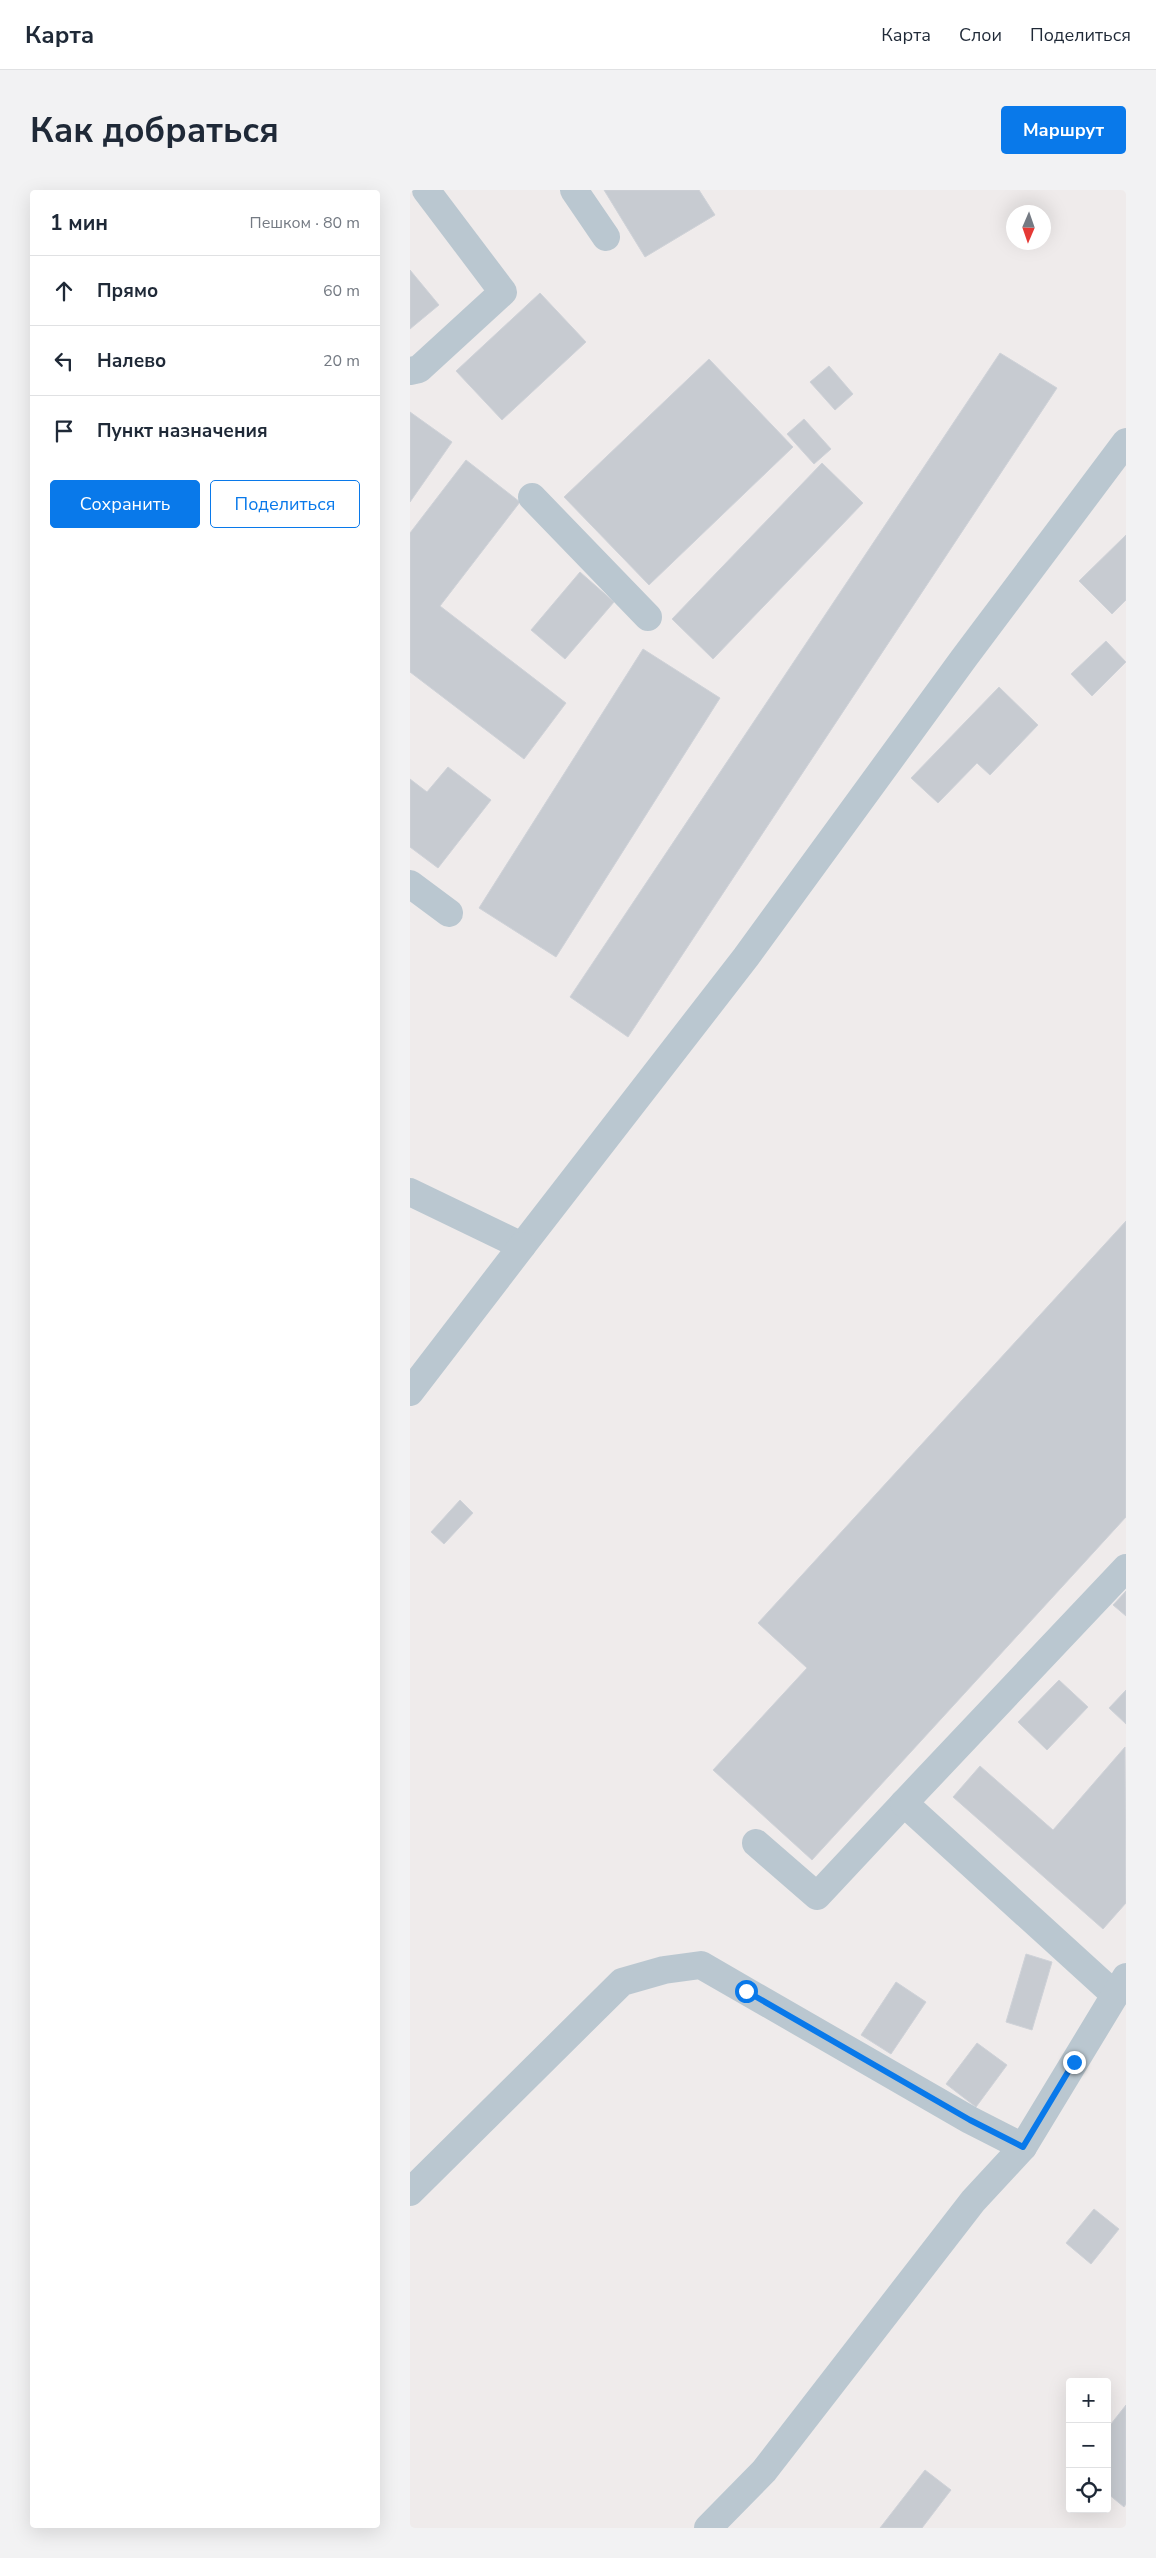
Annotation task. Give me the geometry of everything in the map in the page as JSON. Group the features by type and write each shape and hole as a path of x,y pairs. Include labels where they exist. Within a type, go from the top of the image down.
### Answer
{"lane":[{"path":"410,371 419,369 503,292 426,190"},
{"path":"574,190 606,237"},
{"path":"410,1392 746,957 970,650 1126,442"},
{"path":"532,497 648,617"},
{"path":"410,884 449,913"},
{"path":"410,1192 522,1246"},
{"path":"756,1843 818,1896 1126,1568"},
{"path":"708,2528 764,2471 973,2201 1023,2147 1120,1986 904,1803"},
{"path":"410,2192 622,1982 664,1970 701,1965 970,2120 1023,2147"}],"building":[{"path":"604,190 699,190 715,215 645,257"},
{"path":"410,270 439,305 410,329"},
{"path":"540,293 586,342 502,420 456,371"},
{"path":"1000,353 1057,388 628,1037 570,997"},
{"path":"709,359 793,447 649,585 564,497"},
{"path":"829,366 853,394 835,410 810,382"},
{"path":"410,412 452,442 410,502"},
{"path":"804,419 831,449 814,464 787,434"},
{"path":"466,460 520,502 440,606 566,703 524,759 410,672 410,533"},
{"path":"822,463 863,503 713,659 672,619"},
{"path":"1126,535 1126,600 1112,614 1079,581"},
{"path":"580,572 614,602 565,659 531,630"},
{"path":"1106,641 1126,662 1092,696 1071,674"},
{"path":"643,649 720,698 556,957 479,908"},
{"path":"999,687 1038,725 990,775 977,763 938,803 911,778"},
{"path":"448,767 491,800 438,868 410,847 410,779 427,792"},
{"path":"1126,1221 1126,1517 812,1860 713,1770 807,1668 758,1623"},
{"path":"460,1500 473,1513 444,1544 431,1532"},
{"path":"1126,1591 1126,1616 1113,1605"},
{"path":"1059,1680 1088,1707 1047,1750 1018,1722"},
{"path":"1126,1690 1126,1724 1109,1708"},
{"path":"1125,1747 1126,1903 1103,1929 953,1797 980,1766 1053,1830"},
{"path":"1026,1954 1052,1962 1032,2030 1006,2022"},
{"path":"896,1982 926,2002 891,2054 861,2035"},
{"path":"977,2043 1007,2065 976,2107 946,2084"},
{"path":"1094,2209 1119,2229 1091,2264 1066,2243"},
{"path":"1126,2405 1126,2504 1124,2507 1111,2496 1111,2424"},
{"path":"925,2470 951,2490 922,2528 880,2528"}],"route":[{"path":"746,1991 970,2120 1023,2147 1074,2062"}]}
